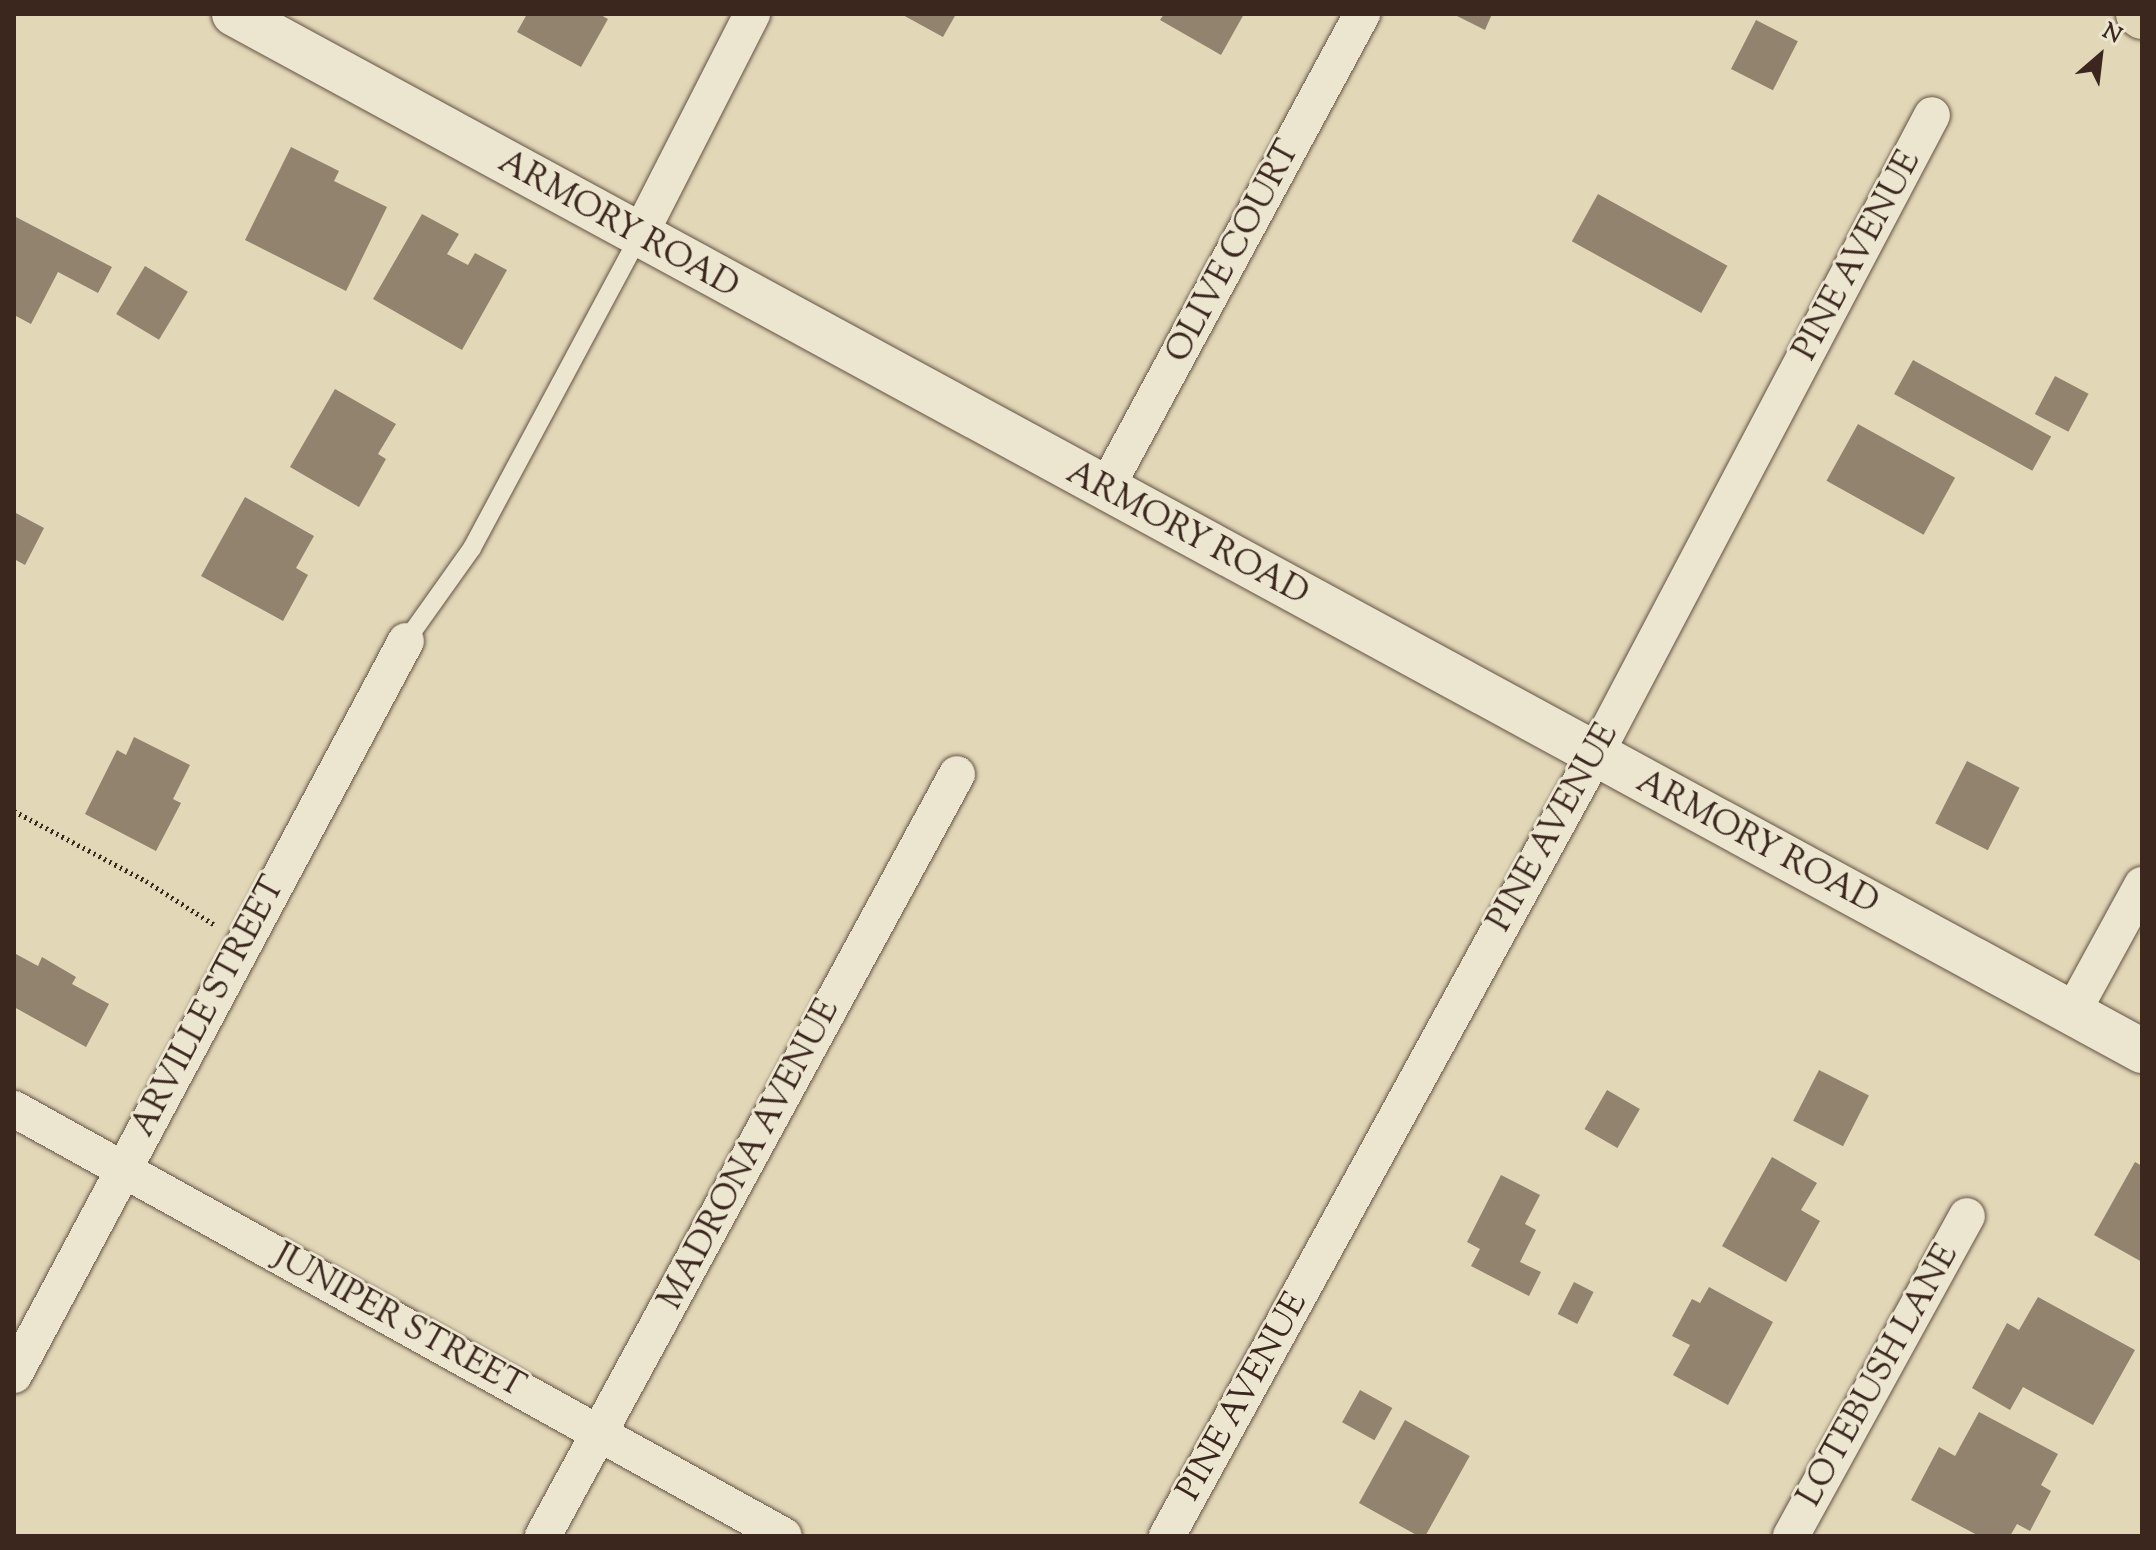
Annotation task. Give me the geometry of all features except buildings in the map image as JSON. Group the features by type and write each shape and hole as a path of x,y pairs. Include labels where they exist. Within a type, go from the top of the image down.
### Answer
{"street":[{"name":"ARMORY ROAD","path":"234,14 2142,1051"},
{"path":"639,236 752,14"},
{"name":"OLIVE COURT","path":"1105,490 1362,14"},
{"name":"PINE AVENUE","path":"1167,1536 1595,755 1932,115"},
{"name":"ARVILLE STREET","path":"14,1375 406,641"},
{"name":"MADRONA AVENUE","path":"543,1536 957,774"},
{"path":"2072,1013 2142,885"},
{"name":"JUNIPER STREET","path":"14,1109 784,1536"},
{"name":"LOTEBUSH LANE","path":"1791,1536 1967,1216"}],"lane":[{"path":"406,641 472,548 639,236"}],"path":[{"path":"14,811 146,881 244,943"}]}
